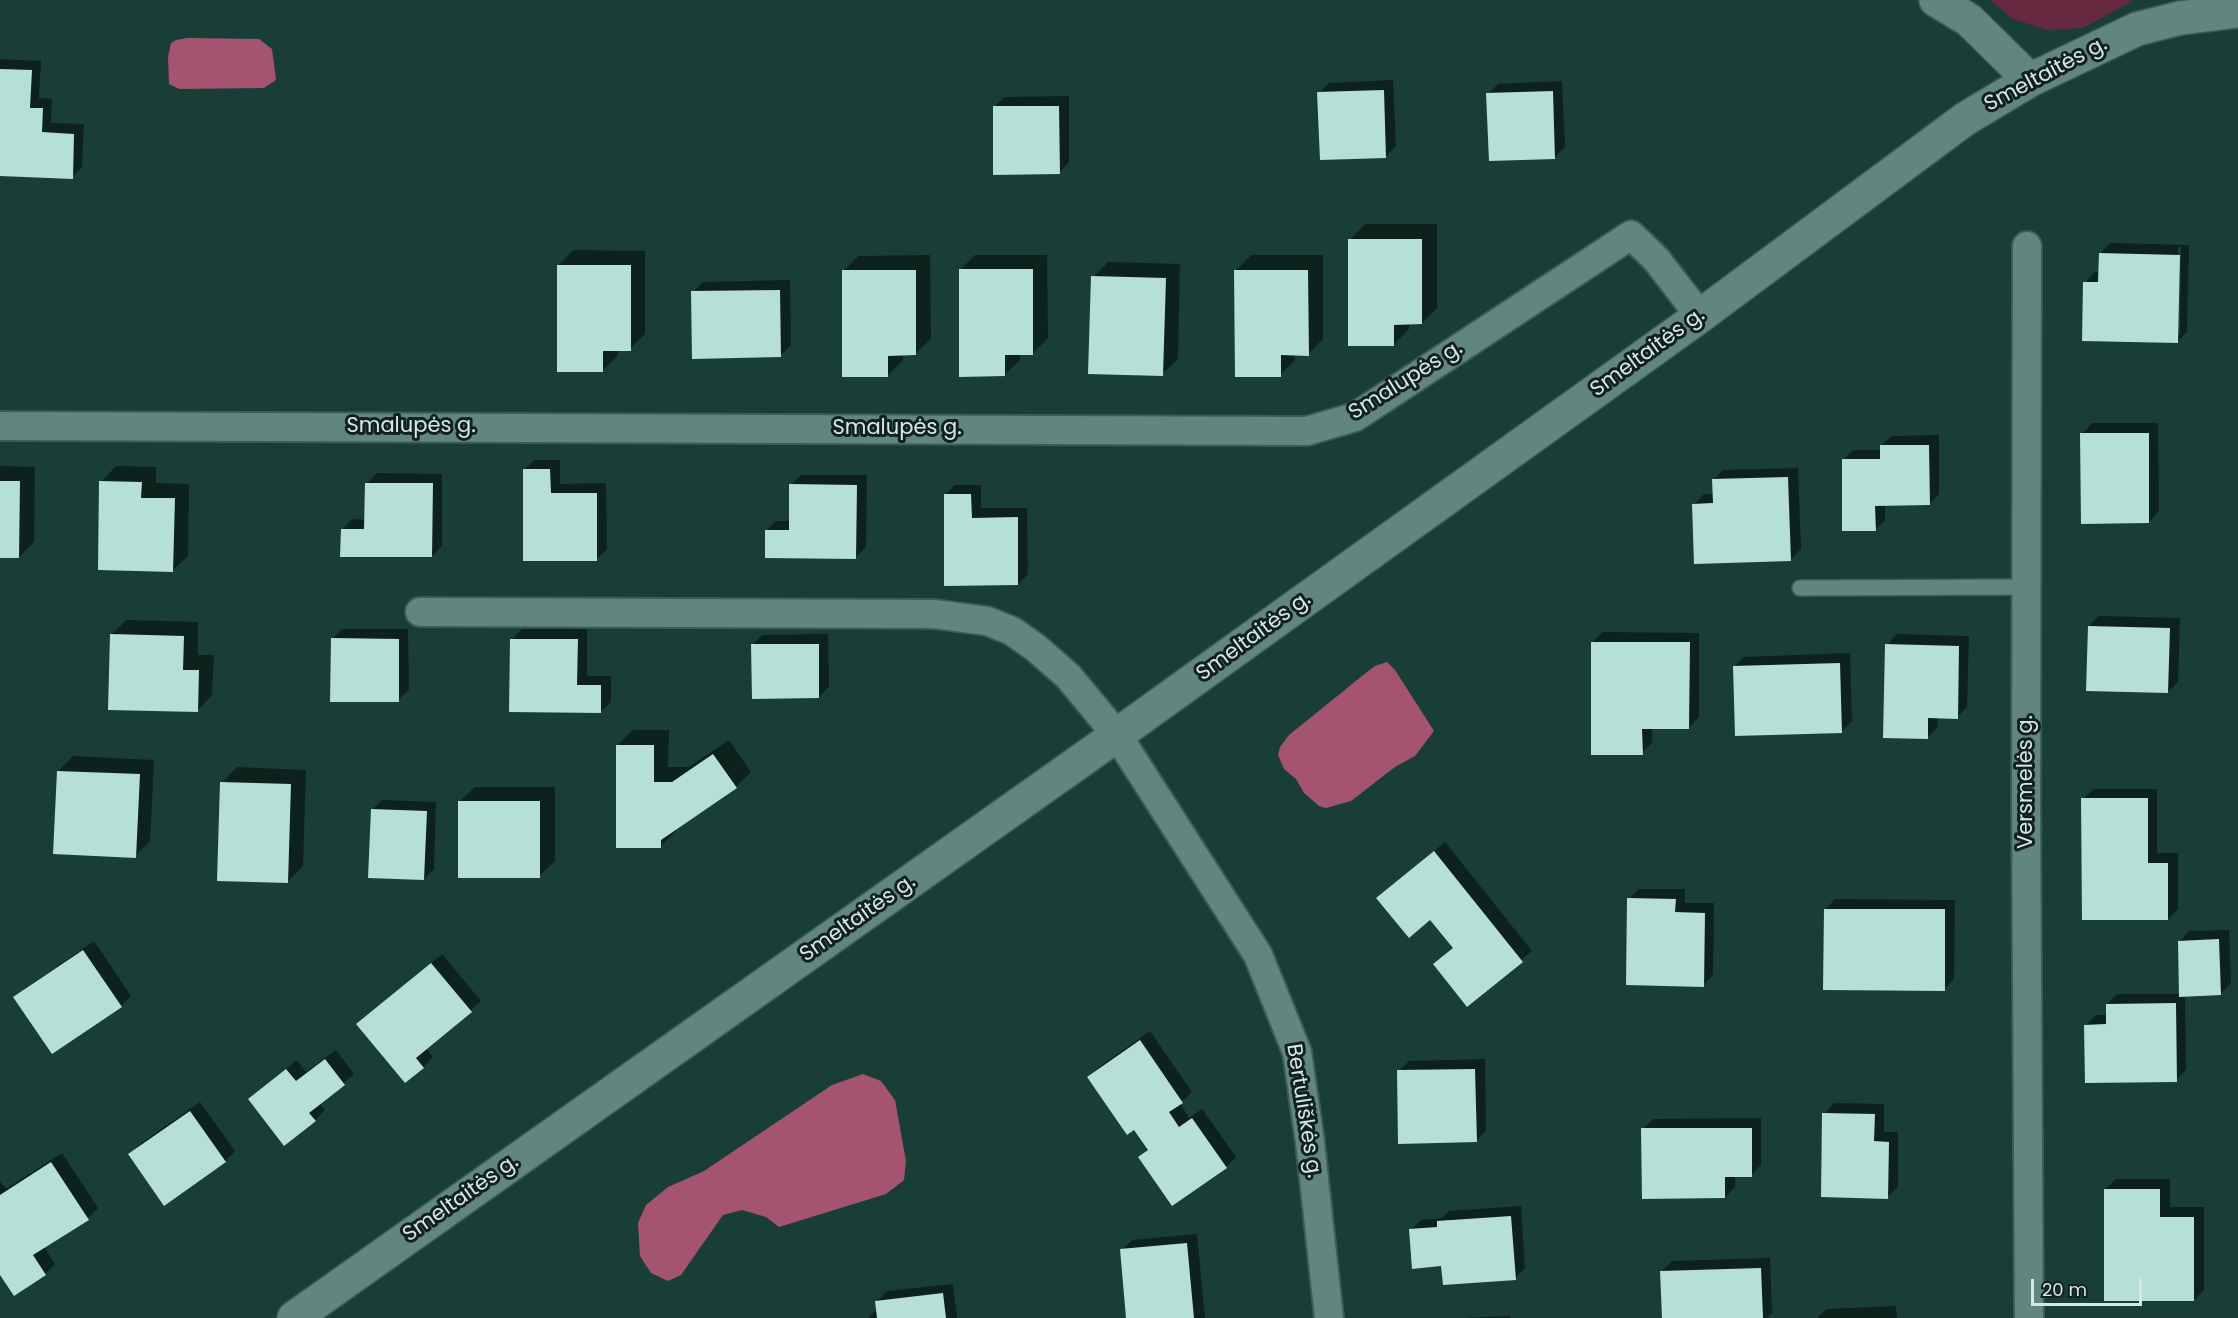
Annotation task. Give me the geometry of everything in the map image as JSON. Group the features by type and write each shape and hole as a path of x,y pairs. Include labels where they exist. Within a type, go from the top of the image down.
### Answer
{"main road":[{"path":"1936,0 1969,20 2030,80"},
{"name":"Smeltaitės g.","path":"294,1318 1117,735 1700,316 1965,119 2030,80 2179,9 2238,11"}],"street":[{"name":"Smalupės g.","path":"0,426 1307,431 1355,417 1631,235 1656,259 1700,316"},
{"name":"Versmelės g.","path":"2027,246 2029,1318"},
{"path":"420,612 896,612 966,617 987,621 1012,631 1036,648 1068,676 1117,735"},
{"name":"Bertuliškės g.","path":"1117,735 1258,955 1298,1052 1329,1318"}],"lane":[{"path":"1800,588 2027,587"}],"shaded area":[{"path":"1990,0 2132,0 2083,28 2047,30 2013,19"},
{"path":"187,38 259,39 272,49 276,80 264,88 179,89 169,84 168,57 171,43"},
{"path":"1387,662 1395,670 1434,731 1415,756 1395,767 1351,801 1326,808 1319,806 1304,793 1296,779 1284,769 1278,755 1280,747 1289,735 1367,672"},
{"path":"863,1074 881,1081 895,1100 906,1161 904,1180 886,1194 779,1227 766,1217 742,1210 723,1215 681,1275 668,1281 651,1273 640,1256 638,1223 646,1205 668,1187 704,1171 832,1085"}],"building":[{"path":"0,69 32,70 30,108 43,108 42,132 74,134 73,179 0,176"},
{"path":"1384,90 1386,158 1320,160 1317,92"},
{"path":"1553,91 1555,159 1489,161 1486,93"},
{"path":"993,106 1059,106 1060,174 993,175"},
{"path":"1348,239 1422,239 1422,324 1394,325 1394,346 1348,346"},
{"path":"2099,253 2180,255 2178,343 2082,341 2083,282 2098,282"},
{"path":"557,265 631,265 631,351 603,351 603,372 557,372"},
{"path":"959,269 1033,269 1033,355 1005,355 1005,376 959,377"},
{"path":"842,270 916,270 916,355 888,356 888,377 842,377"},
{"path":"1234,270 1308,270 1309,356 1281,355 1281,377 1235,377"},
{"path":"1091,276 1166,278 1163,376 1088,374"},
{"path":"780,290 781,357 692,359 691,291"},
{"path":"2080,433 2149,433 2149,523 2081,524"},
{"path":"1880,445 1929,445 1930,505 1875,506 1876,531 1842,531 1842,459 1880,459"},
{"path":"523,469 550,469 551,493 597,493 597,561 523,561"},
{"path":"1788,477 1791,561 1694,564 1692,504 1713,503 1712,479"},
{"path":"0,481 20,481 19,558 0,558"},
{"path":"99,481 142,482 141,498 175,498 173,572 98,570"},
{"path":"365,483 433,483 432,557 340,557 341,529 364,529"},
{"path":"789,484 857,485 856,559 765,558 765,530 789,530"},
{"path":"944,494 971,494 972,518 1018,517 1018,585 944,586"},
{"path":"2088,626 2170,628 2168,693 2086,691"},
{"path":"110,634 184,636 183,670 199,670 198,712 108,710"},
{"path":"331,638 399,639 399,702 330,702"},
{"path":"510,639 578,639 577,685 601,685 601,713 509,712"},
{"path":"1591,642 1690,642 1689,729 1642,729 1643,755 1591,755"},
{"path":"751,644 819,644 819,698 752,699"},
{"path":"1885,644 1959,646 1958,719 1928,718 1928,739 1883,738"},
{"path":"1840,663 1842,733 1735,736 1733,666"},
{"path":"616,745 654,745 654,782 672,782 713,754 737,788 661,840 661,848 616,848"},
{"path":"57,771 140,774 136,858 53,854"},
{"path":"220,782 291,784 288,883 217,881"},
{"path":"2081,798 2148,798 2148,863 2168,863 2168,920 2082,920"},
{"path":"458,801 540,801 540,878 458,878"},
{"path":"371,809 427,811 424,880 368,878"},
{"path":"1434,851 1523,962 1467,1007 1433,964 1453,948 1430,920 1409,938 1376,898"},
{"path":"1627,898 1676,899 1675,912 1705,913 1704,987 1626,985"},
{"path":"1824,909 1945,909 1945,991 1823,990"},
{"path":"2219,939 2221,995 2179,997 2178,941"},
{"path":"83,950 122,1007 52,1054 13,997"},
{"path":"431,963 472,1012 416,1058 424,1068 405,1083 356,1024"},
{"path":"2176,1003 2177,1082 2085,1083 2084,1025 2106,1024 2106,1004"},
{"path":"1140,1040 1183,1103 1169,1112 1179,1127 1192,1118 1227,1168 1172,1206 1138,1157 1148,1150 1134,1130 1127,1135 1087,1077"},
{"path":"325,1059 345,1085 309,1113 316,1121 284,1146 248,1099 286,1069 296,1081"},
{"path":"1475,1069 1477,1142 1398,1144 1397,1070"},
{"path":"190,1111 226,1162 164,1206 128,1154"},
{"path":"1822,1113 1875,1114 1874,1141 1889,1142 1888,1199 1821,1197"},
{"path":"1641,1128 1752,1128 1752,1177 1725,1177 1725,1198 1642,1199"},
{"path":"51,1162 89,1220 33,1255 46,1275 14,1296 0,1275 0,1195"},
{"path":"2104,1189 2160,1189 2160,1217 2194,1217 2194,1301 2104,1301"},
{"path":"1511,1216 1516,1280 1443,1285 1441,1266 1412,1269 1409,1229 1437,1227 1437,1221"},
{"path":"1187,1243 1194,1318 1126,1318 1120,1249"},
{"path":"1761,1268 1763,1318 1662,1318 1660,1271"},
{"path":"943,1293 946,1318 877,1318 875,1301"}]}
